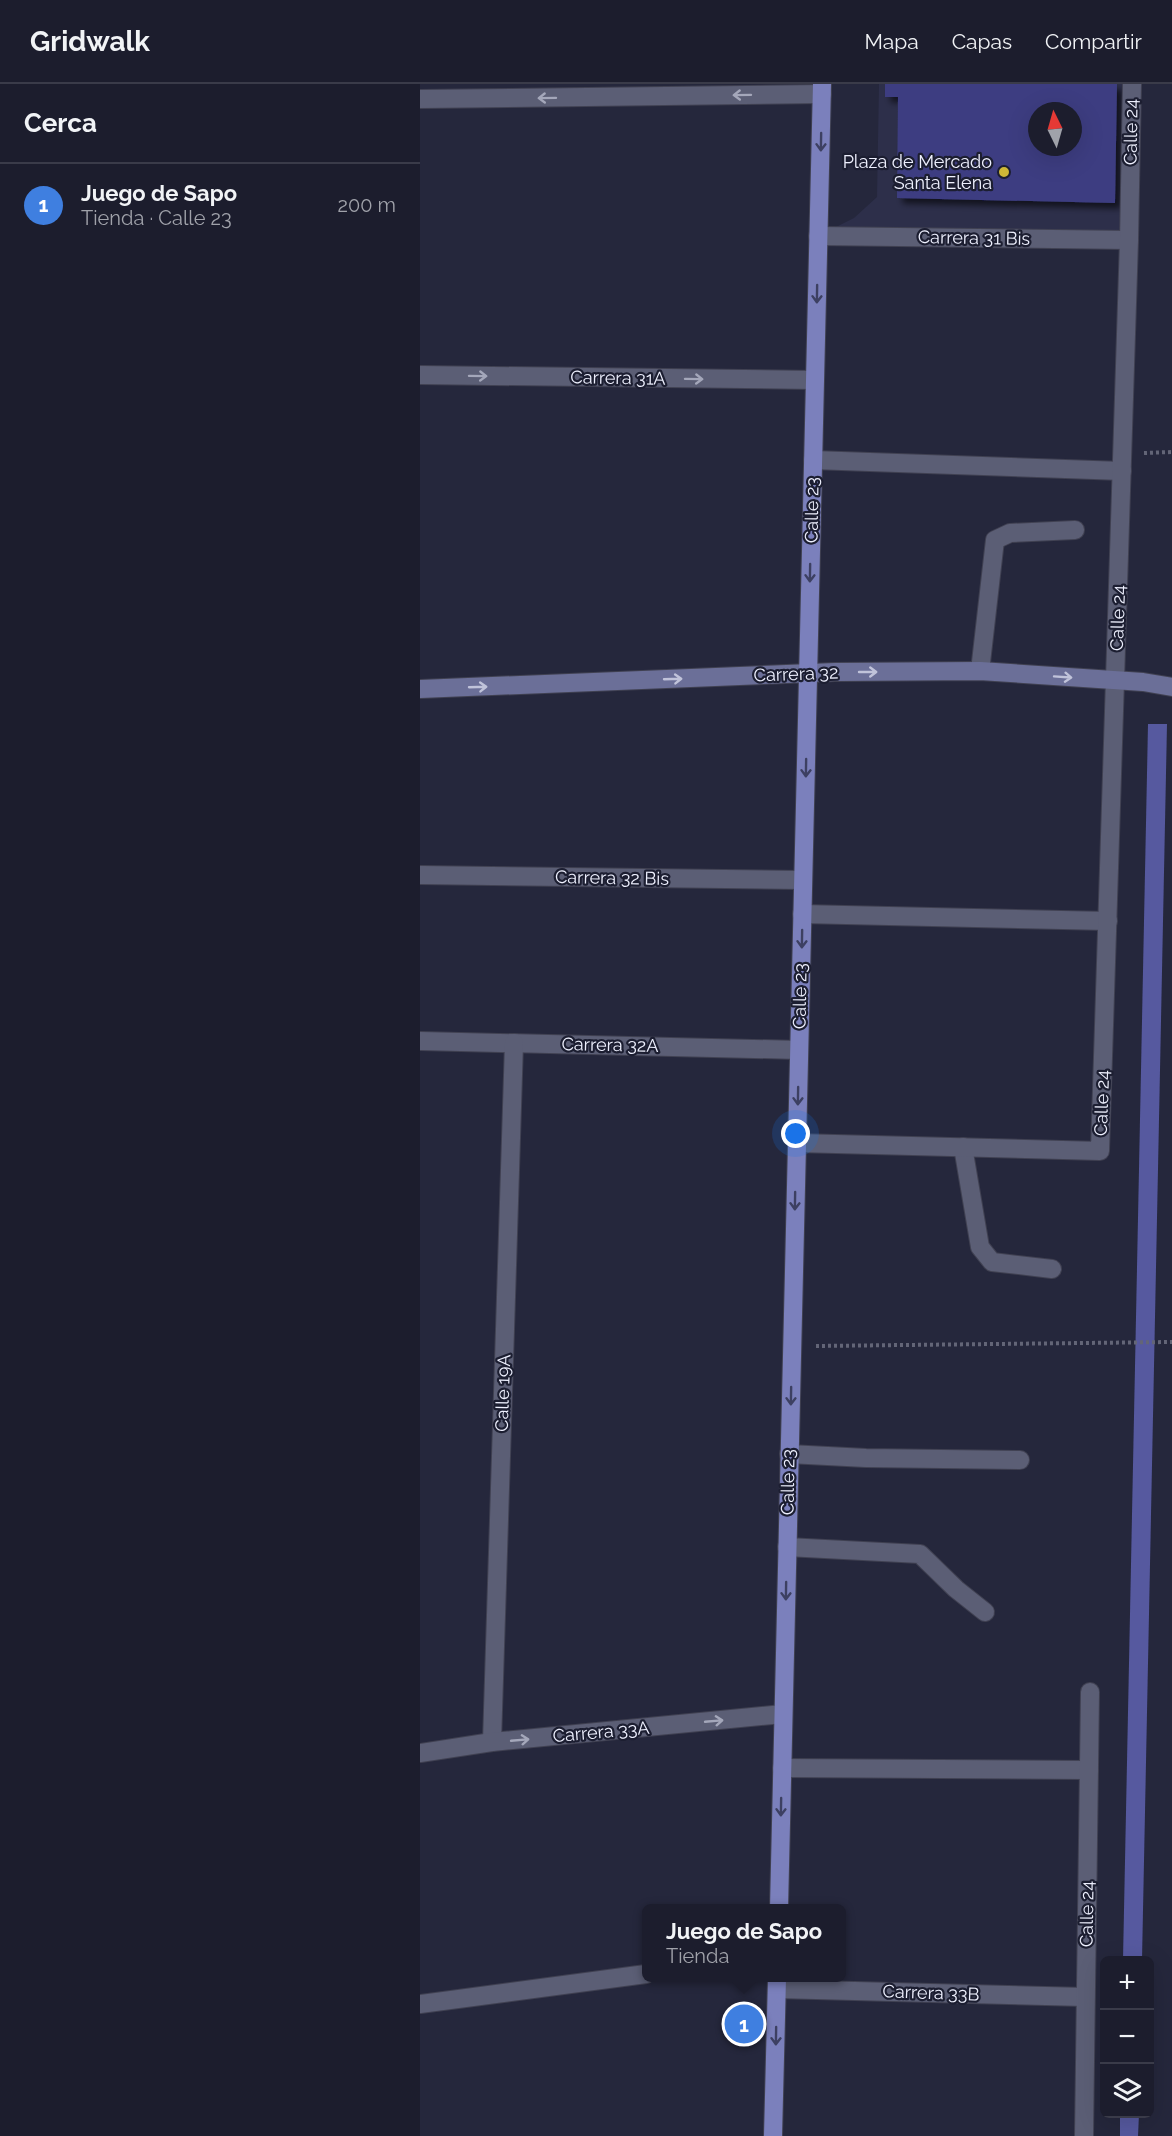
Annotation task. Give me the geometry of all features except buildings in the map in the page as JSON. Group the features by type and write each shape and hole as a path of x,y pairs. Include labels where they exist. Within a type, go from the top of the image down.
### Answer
{"main road":[{"name":"Calle 23","path":"779,1904 822,89"},
{"path":"773,2136 777,1983"}],"street":[{"name":"Calle 24","path":"963,1147 1100,1151 1116,680 1132,84"},
{"path":"420,99 822,89"},
{"name":"Carrera 31 Bis","path":"818,236 1129,240"},
{"name":"Carrera 31A","path":"420,375 815,380"},
{"path":"813,460 1122,471"},
{"path":"980,671 995,540 1010,534 1076,530"},
{"name":"Carrera 32","path":"420,689 808,674 980,671 1143,682 1172,687"},
{"name":"Carrera 32 Bis","path":"420,875 803,880"},
{"path":"802,914 1108,921"},
{"name":"Carrera 32A","path":"420,1041 799,1050"},
{"name":"Calle 19A","path":"492,1742 514,1043"},
{"path":"797,1143 963,1147 980,1247 992,1262 1052,1269"},
{"path":"789,1454 866,1458 1020,1460"},
{"path":"787,1547 920,1554 956,1589 985,1612"},
{"name":"Calle 24","path":"1084,2136 1090,1692"},
{"name":"Carrera 33A","path":"420,1753 492,1742 783,1714"},
{"path":"782,1768 1089,1770"},
{"path":"420,2004 642,1975"},
{"name":"Carrera 33B","path":"777,1983 1085,1997"}],"path":[{"path":"792,1347 1172,1342"}],"shaded area":[{"name":"Plaza de Mercado Santa Elena","path":"879,84 1132,84 1129,240 818,236 854,218 877,197"}],"water":[{"path":"1148,724 1167,724 1142,1956 1123,1956"},
{"path":"1120,2118 1139,2118 1138,2136 1120,2136"}],"place":[{"name":"Plaza de Mercado Santa Elena","path":"1004,172"},
{"name":"Juego de Sapo","path":"744,2024"}]}
